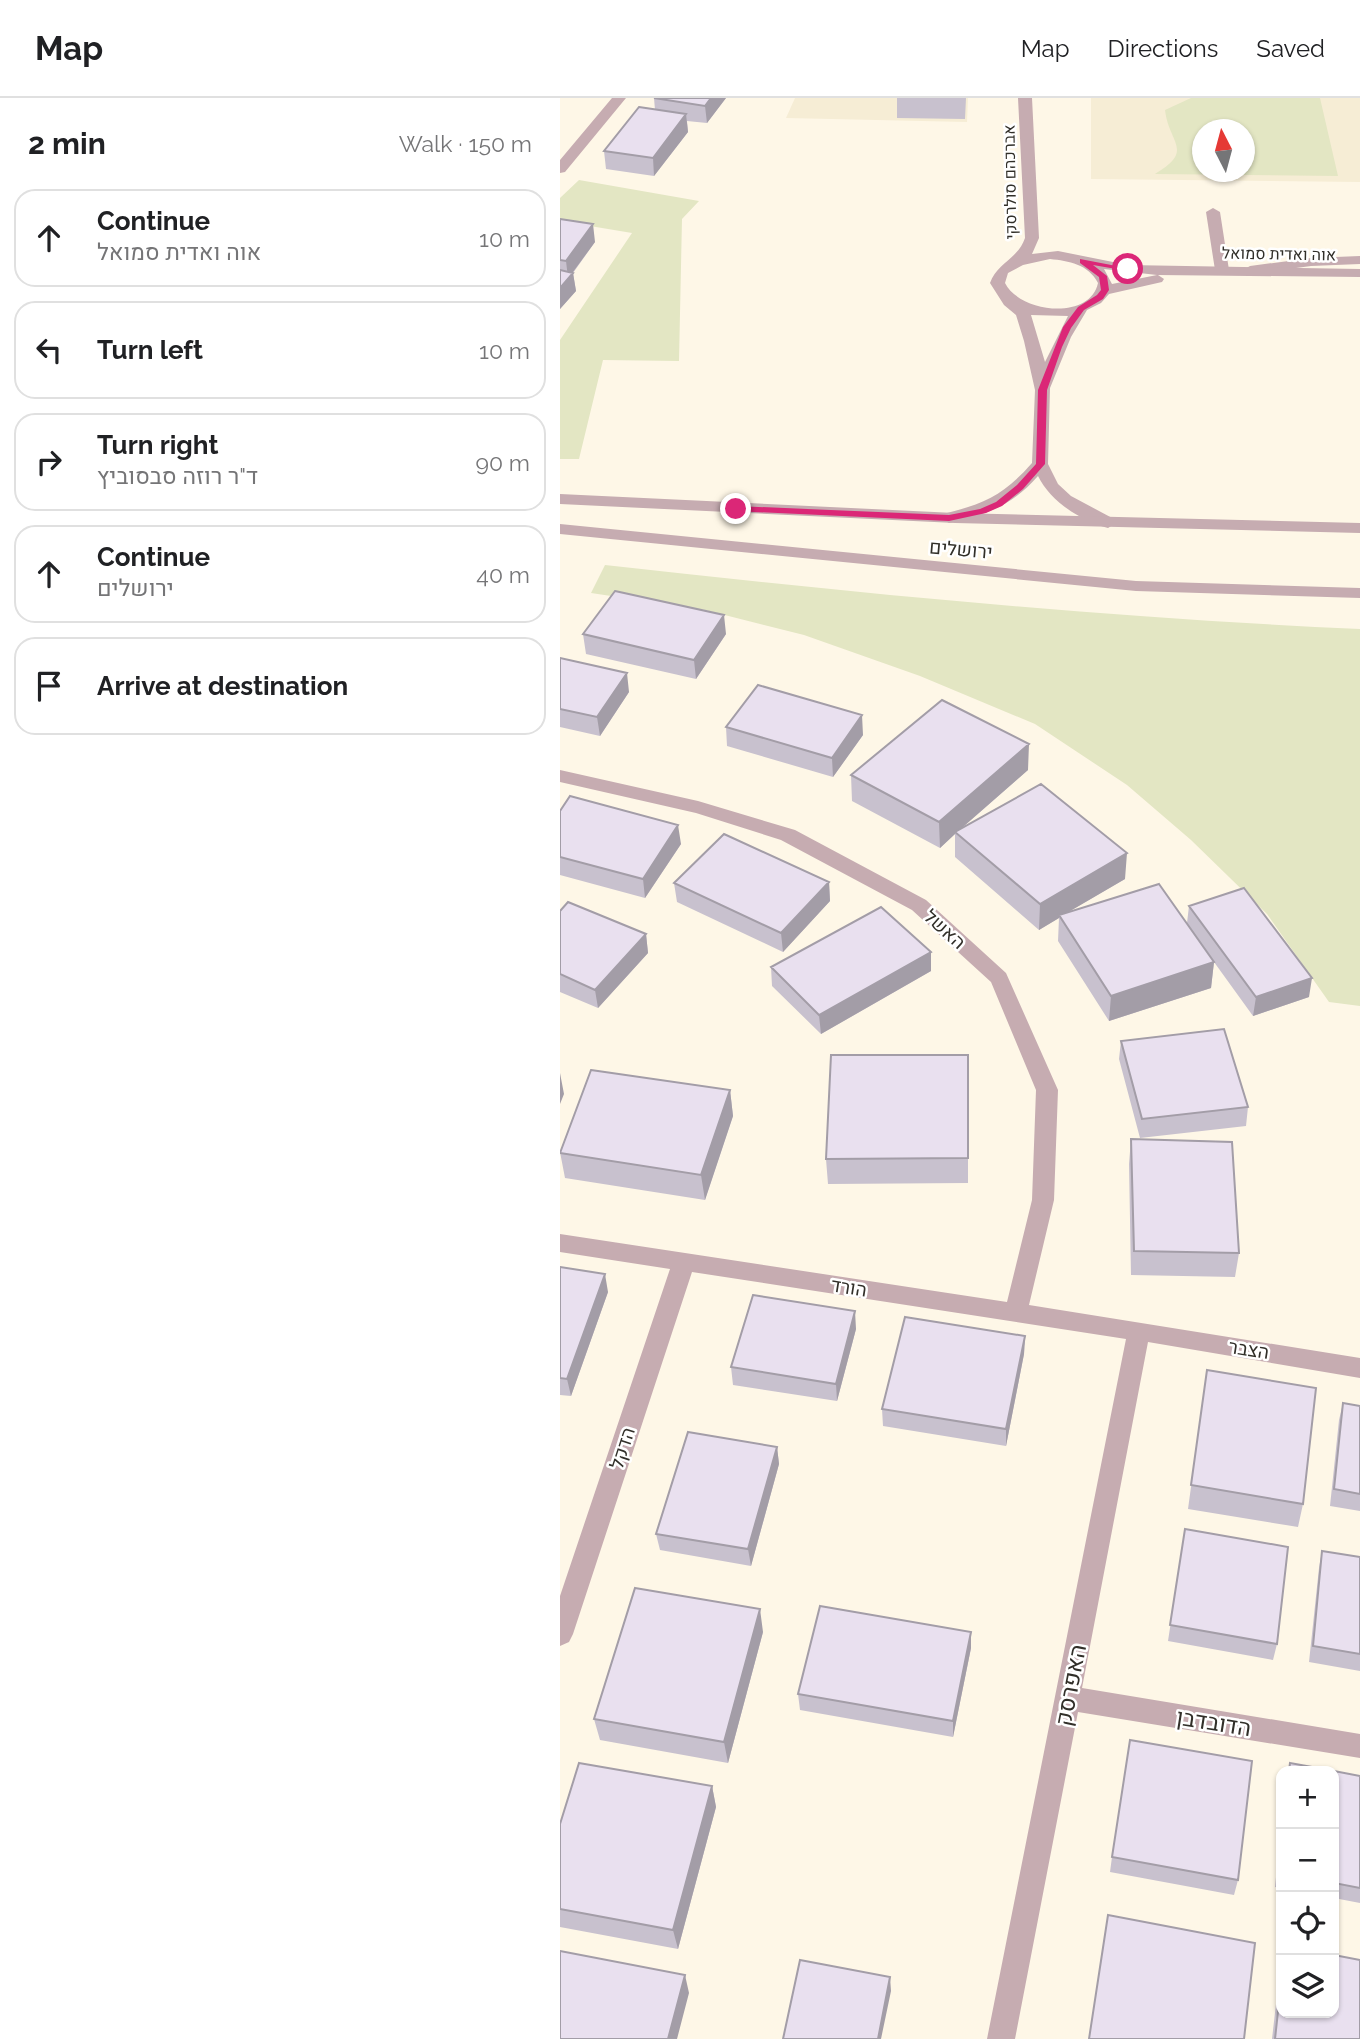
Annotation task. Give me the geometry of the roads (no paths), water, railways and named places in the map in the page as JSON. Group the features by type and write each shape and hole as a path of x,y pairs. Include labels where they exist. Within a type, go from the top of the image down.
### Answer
{"street":[{"path":"560,169 619,98"},
{"name":"אברכהם סולרסקי","path":"1025,98 1032,238 1028,250 1018,261 1005,267 998,275 996,285 1000,294 1023,313 1043,390"},
{"path":"1213,212 1222,270"},
{"name":"אוה ואדית סמואל","path":"1018,261 1050,255 1128,269 1197,272"},
{"path":"1250,270 1333,260 1360,260"},
{"path":"1083,261 1103,276 1105,290 1100,297 1081,309 1062,337 1043,390 1040,464 1051,486 1065,500 1108,523"},
{"name":"אוה ואדית סמואל","path":"1105,290 1197,272 1222,270 1360,273"},
{"path":"1009,302 1040,312 1081,309"},
{"path":"949,518 983,511 999,504 1020,487 1040,464"},
{"name":"ירושלים","path":"560,499 949,518 1360,528"},
{"name":"ירושלים","path":"560,529 1136,586 1360,593"},
{"name":"האשל","path":"560,776 698,807 788,835 919,905 999,978 1047,1090 1043,1200 1016,1312"},
{"name":"הורד","path":"560,1243 1139,1331"},
{"name":"הדקל","path":"560,1634 684,1262"},
{"name":"הצבר","path":"1139,1331 1360,1368"},
{"name":"האפרסק","path":"1001,2039 1139,1331"},
{"name":"הדובדבן","path":"1067,1698 1360,1746"}]}
